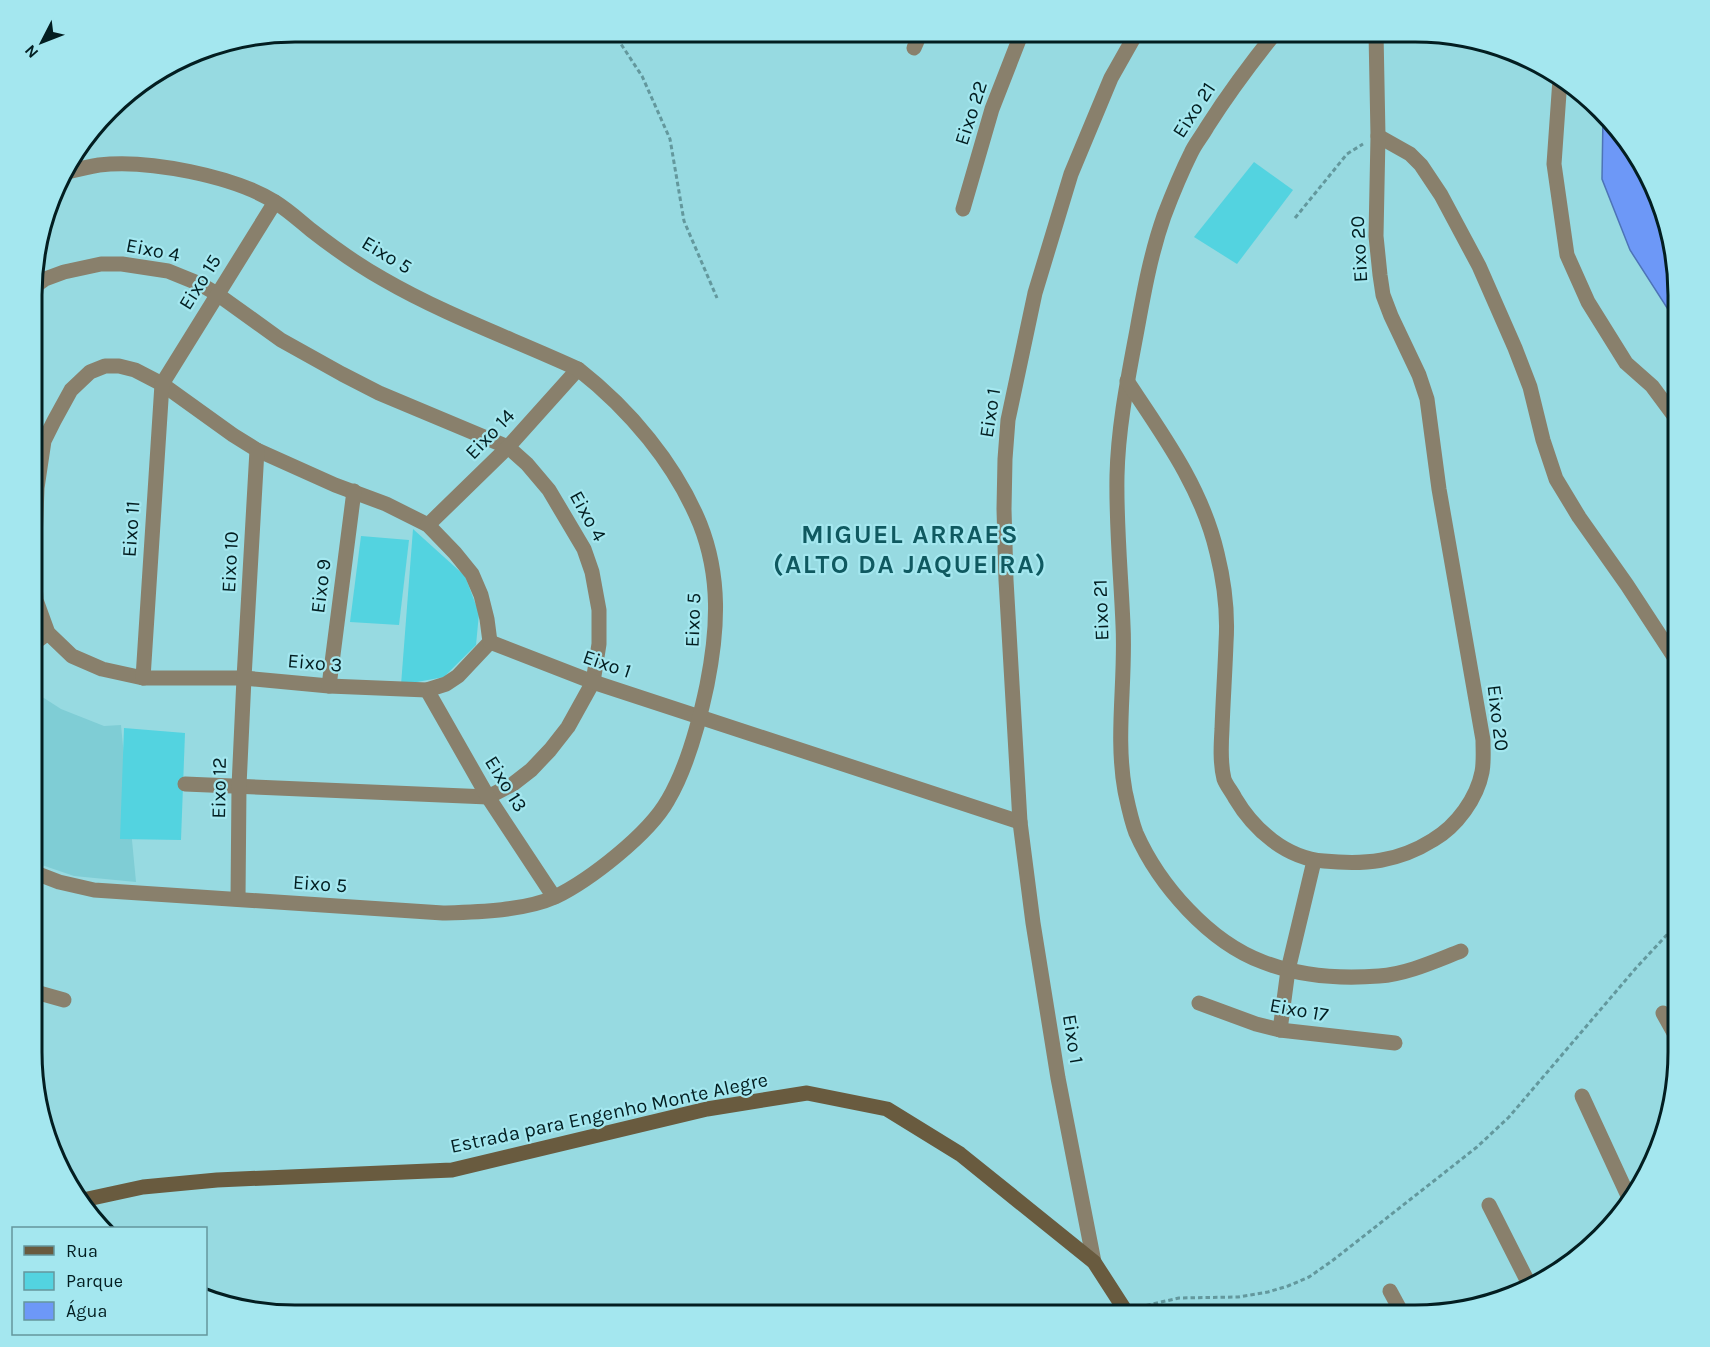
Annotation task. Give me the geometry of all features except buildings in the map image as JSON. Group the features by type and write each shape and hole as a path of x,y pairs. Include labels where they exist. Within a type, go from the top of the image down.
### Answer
{"street":[{"path":"914,48 917,42"},
{"name":"Eixo 22","path":"963,209 992,110 1018,42"},
{"name":"Eixo 1","path":"1094,1262 1058,1078 1033,923 1020,822 1004,521 1005,459 1008,420 1035,293 1071,174 1111,78 1131,42"},
{"name":"Eixo 21","path":"1268,42 1225,99 1191,152 1164,215 1150,259 1127,381 1120,430 1117,486 1124,634 1122,768 1126,793 1135,830 1162,879 1202,922 1222,940 1246,955 1288,970 1317,976 1380,976 1407,971 1461,951"},
{"name":"Eixo 20","path":"1127,381 1197,492 1218,554 1224,587 1227,641 1223,678 1221,753 1225,780 1242,809 1273,842 1290,853 1314,861 1351,864 1381,861 1404,855 1434,840 1464,812 1476,791 1482,771 1484,740 1439,489 1427,399 1419,375 1383,295 1376,236 1377,42"},
{"path":"1559,87 1554,164 1567,255 1588,302 1626,363 1652,386 1668,408"},
{"path":"1378,136 1410,154 1421,165 1441,195 1479,266 1515,348 1530,387 1543,440 1556,479 1579,518 1668,648"},
{"name":"Eixo 5","path":"42,876 58,882 94,890 443,913 483,912 530,904 554,897 598,870 621,852 649,825 668,801 684,765 700,717 714,650 717,609 715,579 701,525 686,495 651,442 627,412 578,369 420,299 383,280 351,260 275,202 249,189 184,170 142,165 99,165 75,170"},
{"name":"Eixo 15","path":"162,384 275,202"},
{"name":"Eixo 4","path":"43,281 71,270 101,264 122,264 168,271 200,284 217,294 281,340 342,374 379,393 508,447 527,464 549,490 587,557 599,610 599,644 593,682 568,727 531,770 513,784 488,797"},
{"name":"Eixo 3","path":"42,451 44,441 71,390 90,372 105,366 135,370 162,384 257,450 335,485 386,504 428,525 472,574 481,595 490,642 458,676 446,684 427,690 329,686 244,678 143,678 86,663 67,651 48,633 42,616"},
{"name":"Eixo 14","path":"428,525 508,447 578,369"},
{"name":"Eixo 11","path":"143,678 162,384"},
{"name":"Eixo 10","path":"244,678 257,450"},
{"name":"Eixo 9","path":"329,686 354,491"},
{"path":"42,637 48,633"},
{"name":"Eixo 1","path":"490,642 593,682 1020,822"},
{"name":"Eixo 12","path":"238,899 239,786 244,678"},
{"name":"Eixo 13","path":"427,690 488,797 554,897"},
{"path":"185,784 488,797"},
{"path":"1280,1030 1288,970 1314,861"},
{"path":"42,994 64,1000"},
{"name":"Eixo 17","path":"1199,1003 1280,1030 1395,1042"},
{"path":"1663,1013 1668,1022"},
{"name":"Estrada para Engenho Monte Alegre","path":"89,1199 143,1186 217,1180 452,1170 707,1109 807,1093 887,1109 960,1154 1094,1262 1120,1305"},
{"path":"1582,1096 1625,1192"},
{"path":"1489,1205 1527,1279"},
{"path":"1390,1291 1397,1305"}],"path":[{"path":"620,42 642,76 670,139 684,221 717,298"},
{"path":"1295,218 1347,154 1378,136"},
{"path":"1154,1305 1179,1298 1238,1297 1268,1292 1288,1287 1309,1277 1332,1261 1477,1147 1509,1117 1668,933"}],"shaded area":[{"path":"42,697 61,709 104,726 121,725 136,882 74,876 42,865"}],"green space":[{"path":"1254,162 1293,190 1237,264 1194,237"},
{"path":"413,529 465,576 479,613 476,645 444,677 401,685"},
{"path":"361,536 409,540 399,625 350,622"},
{"path":"124,728 185,733 181,840 120,839"}],"water":[{"path":"1603,126 1634,168 1655,213 1666,262 1668,309 1630,250 1602,179"}],"district":[{"name":"MIGUEL ARRAES (ALTO DA JAQUEIRA)","path":"910,549"}]}
